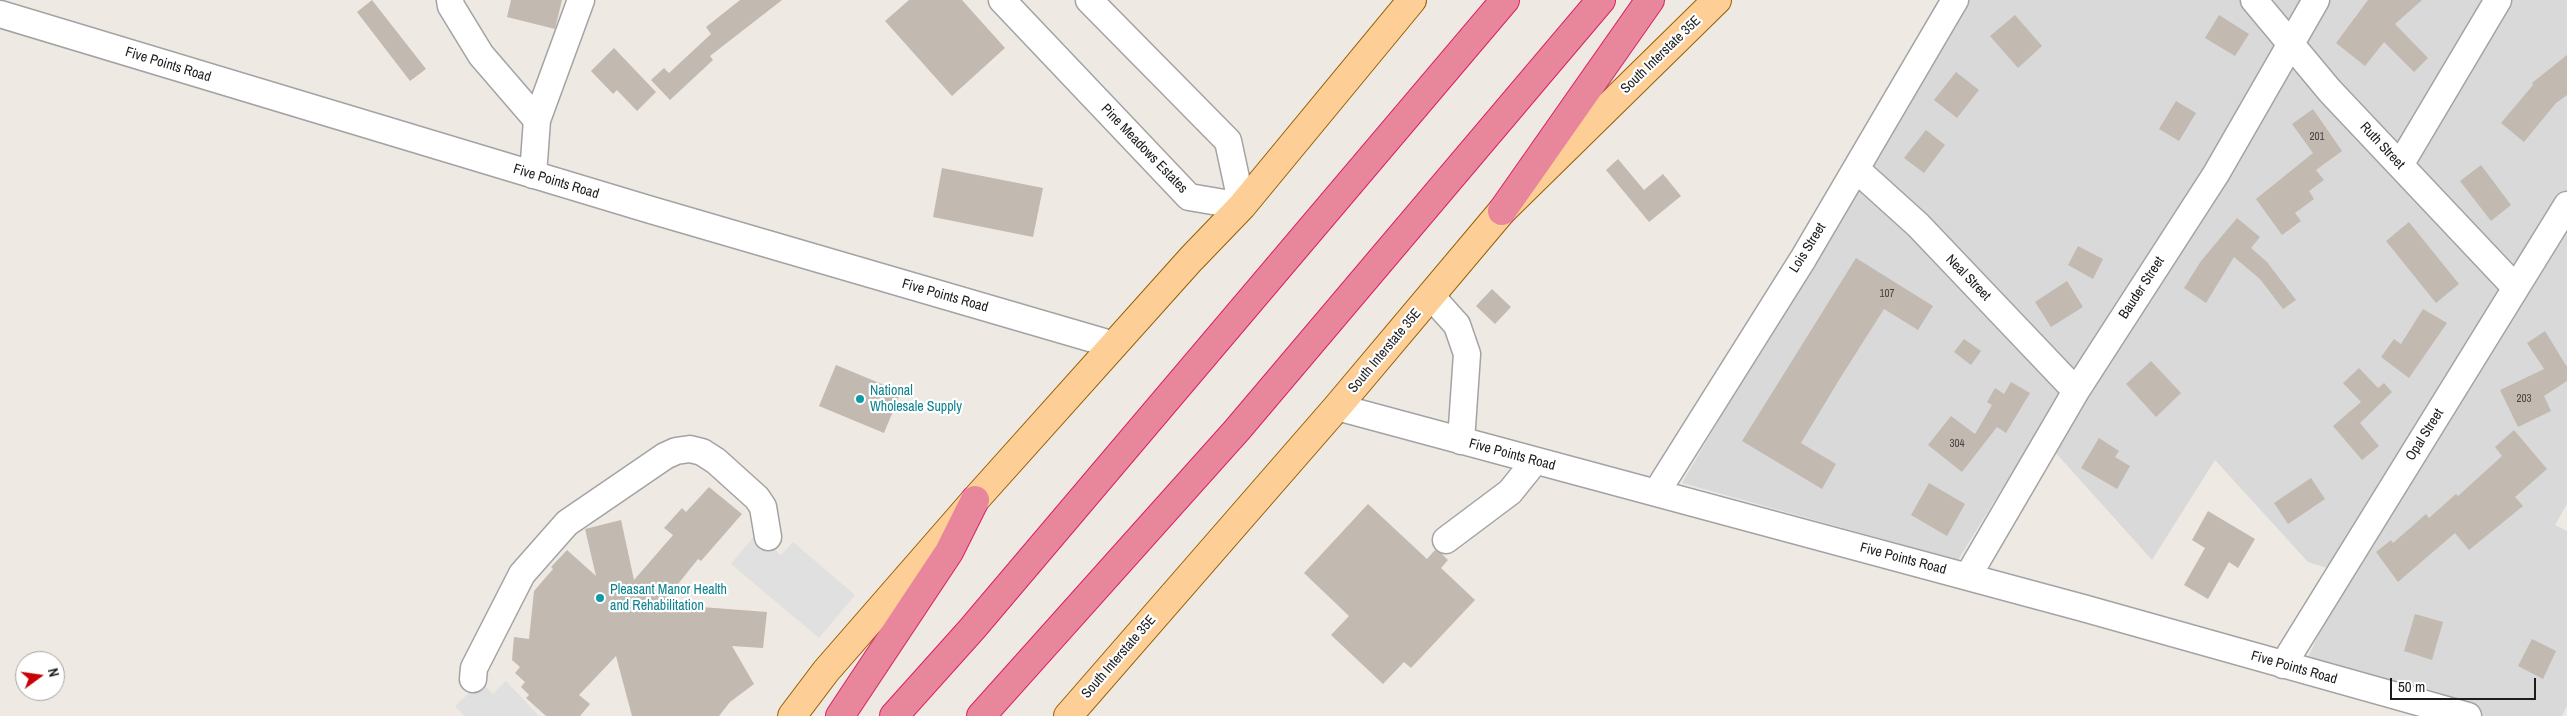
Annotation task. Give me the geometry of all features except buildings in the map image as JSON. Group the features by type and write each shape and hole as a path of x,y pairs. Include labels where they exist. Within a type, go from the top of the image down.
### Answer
{"highway":[{"path":"894,716 972,628 1505,0"},
{"path":"980,716 1237,430 1601,0"},
{"path":"1502,212 1650,0"},
{"path":"840,716 949,552 974,500"}],"main road":[{"path":"792,716 826,671 974,500 1190,259 1242,206 1412,0"},
{"name":"South Interstate 35E","path":"1068,716 1337,407 1502,212 1717,0"}],"street":[{"path":"450,0 451,6 481,55 537,120"},
{"path":"533,175 537,120 581,0"},
{"name":"Pine Meadows Estates","path":"1002,0 1189,197 1242,206"},
{"path":"1089,0 1228,141 1242,206"},
{"name":"Lois Street","path":"1656,493 1715,402 1856,169 1955,0"},
{"name":"Ruth Street","path":"2254,0 2330,91 2515,288"},
{"name":"Bauder Street","path":"1968,576 2076,391 2216,174 2316,0"},
{"path":"2400,165 2498,0"},
{"name":"Five Points Road","path":"0,14 533,175 1114,345"},
{"name":"Neal Street","path":"1856,169 1918,225 2076,391"},
{"name":"Opal Street","path":"2283,665 2567,205"},
{"path":"1431,296 1457,325 1467,354 1461,441"},
{"name":"Five Points Road","path":"1337,407 1968,576 2468,716"},
{"path":"473,680 474,668 522,574 567,523 665,456 676,451 690,449 702,452 716,461 757,498 763,507 768,537"},
{"path":"1446,540 1510,492 1535,461"}],"shaded area":[{"path":"1968,0 2567,0 2567,504 2555,525 2567,531 2567,706 2562,716 2482,716 2306,662 2346,574 2308,562 2215,460 2152,560 2037,432 1958,560 1682,483 1855,186"},
{"path":"756,534 781,555 793,542 855,595 819,638 731,564"},
{"path":"506,681 539,716 464,716 455,706 481,682 493,694"}],"place":[{"name":"National Wholesale Supply","path":"860,399"},
{"name":"Pleasant Manor Health and Rehabilitation","path":"600,598"}]}
